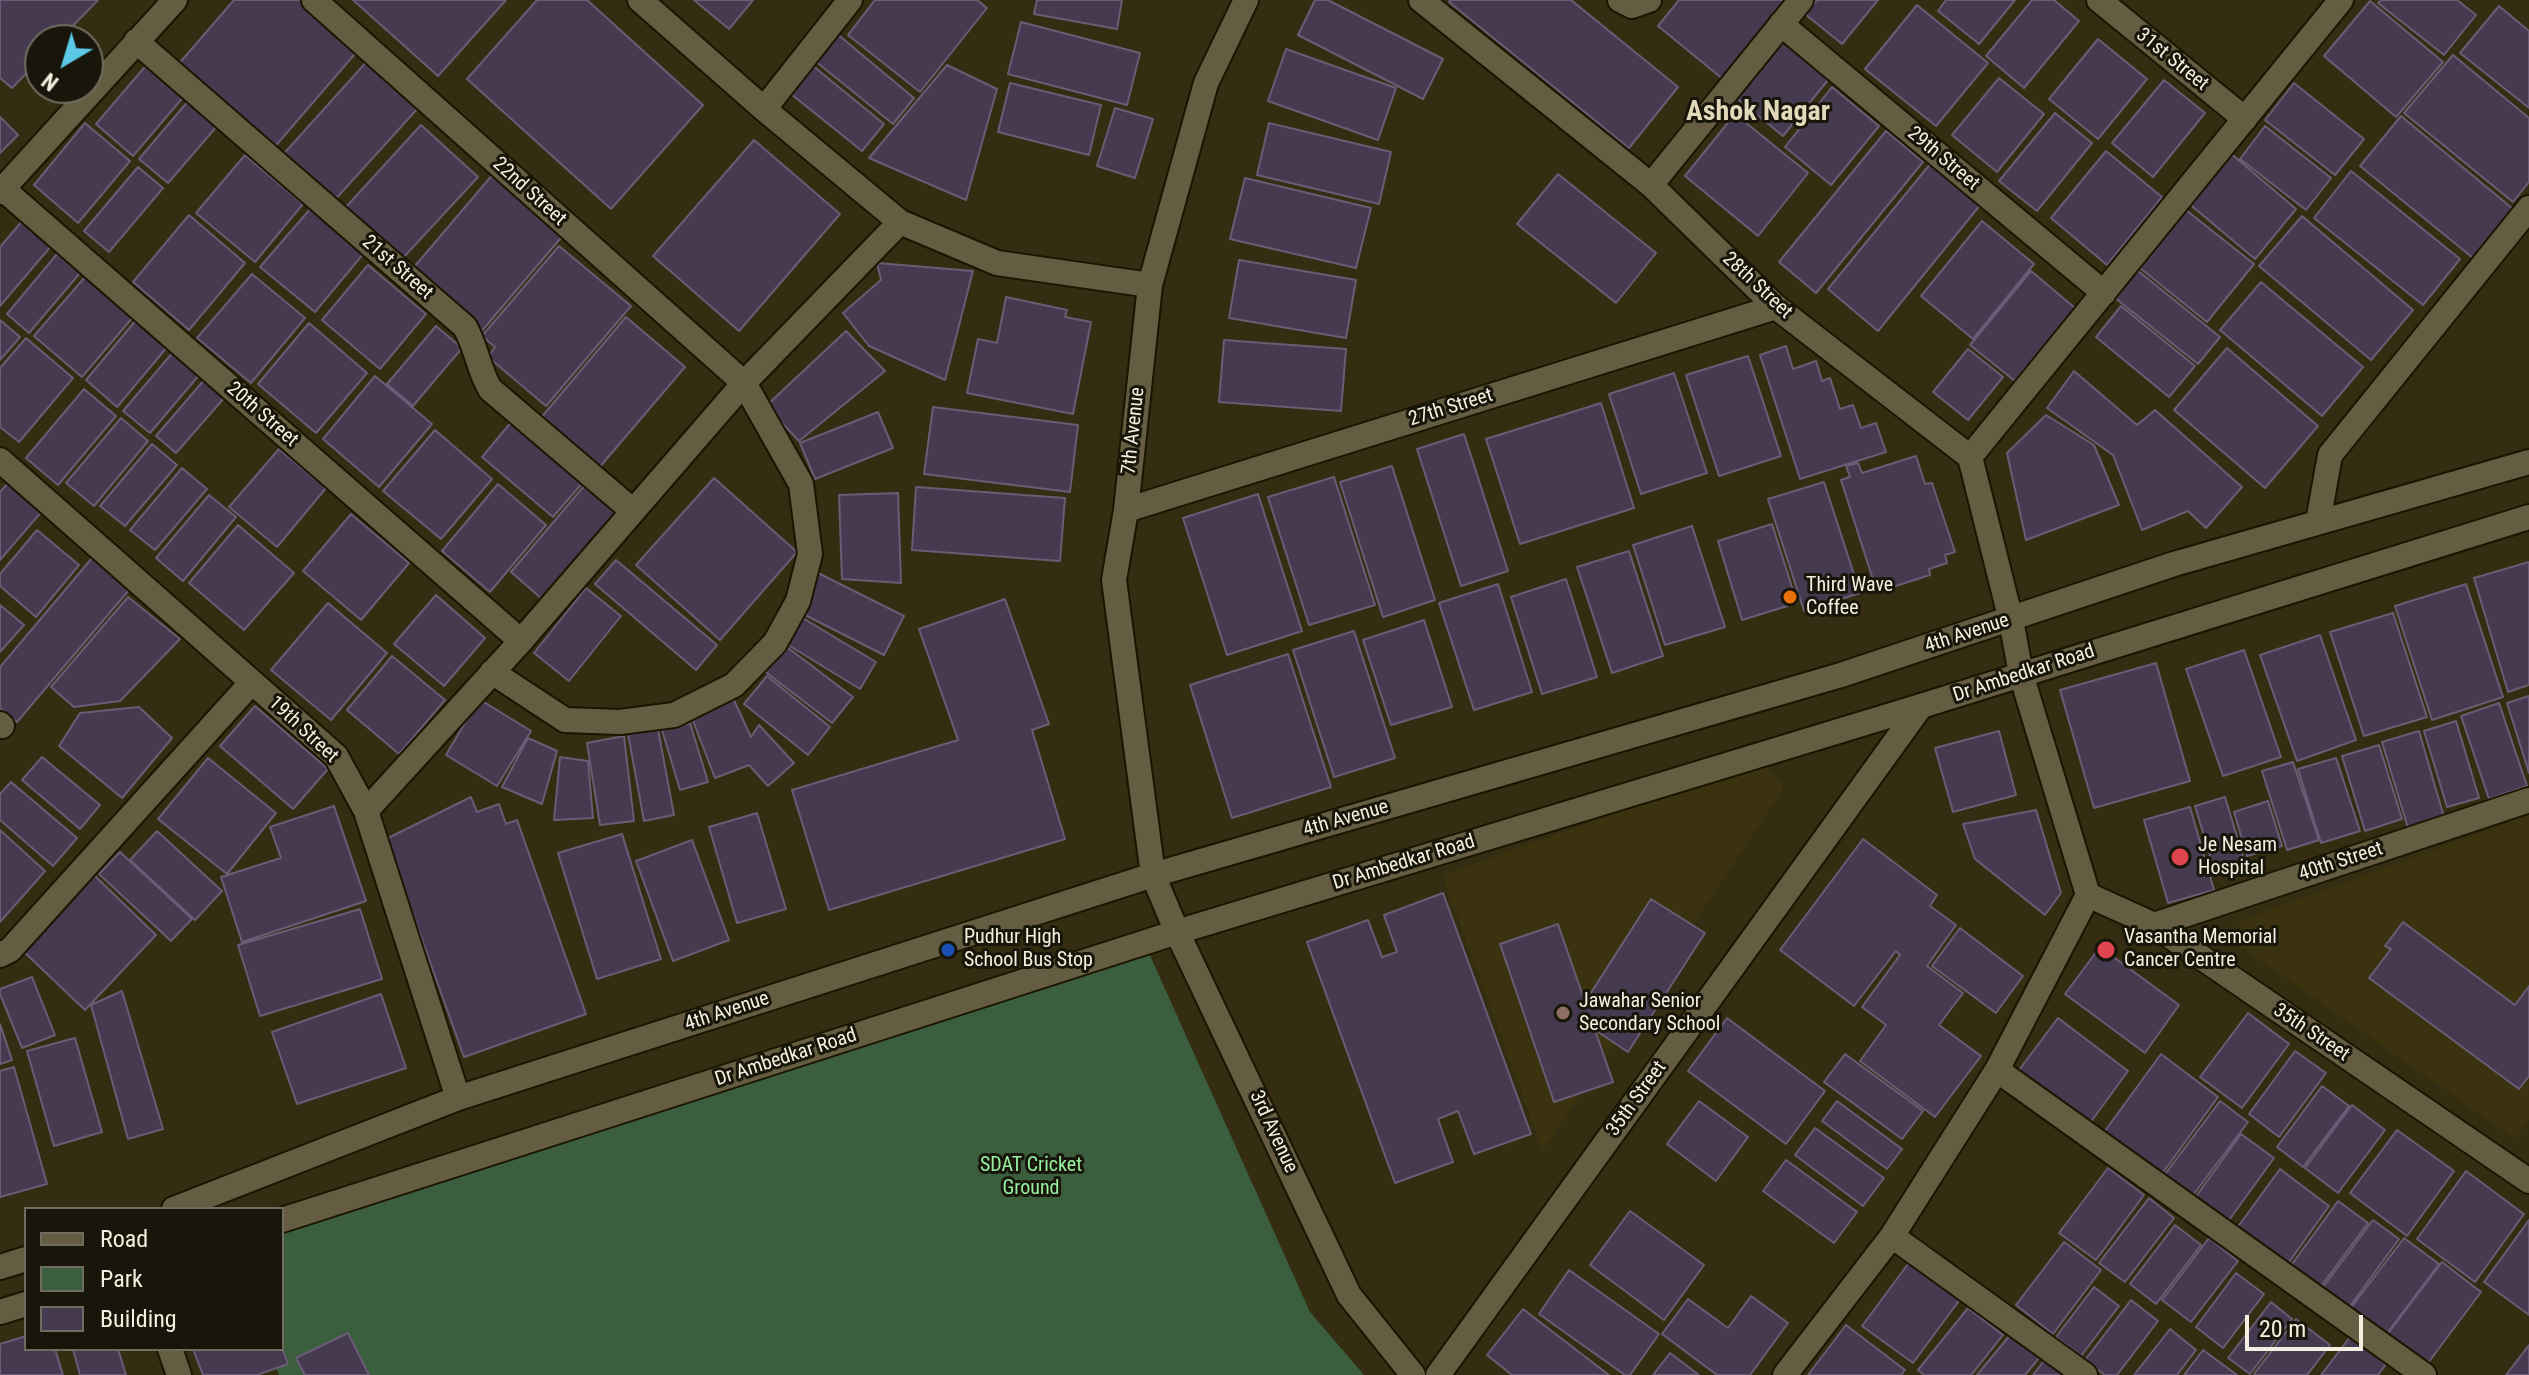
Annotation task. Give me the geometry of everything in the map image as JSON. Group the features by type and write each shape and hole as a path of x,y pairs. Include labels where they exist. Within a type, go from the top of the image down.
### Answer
{"street":[{"path":"1,190 175,0"},
{"name":"22nd Street","path":"314,0 744,383 801,484 810,554 798,601 775,643 734,685 674,715 620,722 565,720 492,672"},
{"path":"640,0 900,222 997,263 1150,285"},
{"path":"764,109 850,0"},
{"name":"7th Avenue","path":"1153,875 1114,580 1126,510 1150,285 1206,83 1246,0"},
{"name":"28th Street","path":"1421,0 1651,185 1776,307 1970,457"},
{"path":"1620,0 1632,6 1649,0"},
{"path":"1651,185 1801,0"},
{"name":"31st Street","path":"2099,0 2245,119"},
{"path":"1785,1375 1892,1236 1997,1070 2088,895 2021,674 2011,620 1970,457 2341,0"},
{"name":"29th Street","path":"1781,24 2104,293"},
{"name":"21st Street","path":"136,41 465,327 476,347 481,373 490,389 633,511"},
{"name":"20th Street","path":"1,190 521,641"},
{"path":"2318,522 2330,455 2529,208"},
{"path":"366,811 521,641 744,383 900,222"},
{"name":"27th Street","path":"1126,510 1776,307"},
{"name":"19th Street","path":"0,460 336,756 366,811 458,1098"},
{"name":"4th Avenue","path":"179,1207 458,1098 1153,875 1841,675 2174,564 2529,462"},
{"name":"Dr Ambedkar Road","path":"284,1219 1177,932 2529,517"},
{"path":"0,955 10,950 252,682"},
{"name":"35th Street","path":"1438,1375 1921,706"},
{"name":"40th Street","path":"2154,925 2529,800"},
{"name":"3rd Avenue","path":"1153,875 1349,1295 1413,1375"},
{"name":"35th Street","path":"2088,895 2154,925 2529,1181"},
{"path":"1997,1070 2424,1375"},
{"path":"1892,1236 2085,1375"},
{"path":"0,1267 24,1260"},
{"path":"0,1312 24,1305"},
{"path":"171,1351 179,1375"}],"shaded area":[{"name":"Jawahar Senior Secondary School","path":"1763,761 1784,787 1543,1151 1442,875"},
{"path":"2529,815 2529,1120 2515,1139 2240,946 2239,921"}],"green space":[{"name":"SDAT Cricket Ground","path":"1139,931 1310,1312 1364,1375 279,1375 270,1351 284,1351 284,1229"}],"building":[{"path":"0,0 98,0 75,24 24,24 24,76 12,88 0,78"},
{"path":"234,0 305,0 360,48 272,150 176,67"},
{"path":"353,0 506,0 438,76"},
{"path":"537,0 587,0 703,105 611,209 467,79"},
{"path":"694,0 753,0 729,29"},
{"path":"875,0 977,0 987,8 920,92 848,35"},
{"path":"1037,0 1122,0 1117,29 1034,14"},
{"path":"1315,0 1328,0 1443,59 1423,99 1298,35"},
{"path":"1450,0 1571,0 1678,87 1629,148"},
{"path":"1679,0 1789,0 1724,80 1658,26"},
{"path":"1817,0 1878,0 1842,44 1805,14"},
{"path":"1946,0 2015,0 1979,44 1938,11"},
{"path":"2032,0 2054,0 2079,21 2024,88 1986,56"},
{"path":"2381,0 2457,0 2476,15 2444,55 2378,3"},
{"path":"2370,1 2443,62 2396,117 2324,56"},
{"path":"1917,5 1988,63 1936,126 1865,69"},
{"path":"2499,6 2529,31 2529,108 2460,53"},
{"path":"1021,22 1140,53 1127,105 1008,74"},
{"path":"836,33 914,98 893,124 814,60"},
{"path":"1785,37 1832,75 1783,136 1735,97"},
{"path":"2098,39 2147,79 2098,139 2049,99"},
{"path":"1286,49 1396,88 1378,140 1268,101"},
{"path":"2453,55 2529,118 2529,182 2513,202 2404,113"},
{"path":"369,59 420,106 331,204 280,158"},
{"path":"149,62 186,94 133,156 96,124"},
{"path":"947,65 997,89 966,200 869,158"},
{"path":"813,66 884,124 862,151 791,94"},
{"path":"1999,78 2044,114 1997,172 1952,135"},
{"path":"2164,80 2205,113 2153,177 2112,143"},
{"path":"1010,83 1101,105 1089,155 998,132"},
{"path":"2294,83 2364,139 2335,175 2265,120"},
{"path":"1832,87 1879,126 1831,185 1785,147"},
{"path":"189,100 218,125 168,183 139,159"},
{"path":"1115,108 1153,119 1135,178 1097,166"},
{"path":"2055,113 2092,143 2037,211 1999,181"},
{"path":"1735,114 1808,173 1758,236 1685,176"},
{"path":"2401,116 2513,209 2473,258 2360,166"},
{"path":"0,117 18,135 0,153"},
{"path":"85,123 130,161 78,223 34,185"},
{"path":"1269,123 1391,152 1379,204 1257,175"},
{"path":"421,125 478,177 402,259 345,208"},
{"path":"2265,126 2331,178 2306,210 2240,159"},
{"path":"1886,131 1923,162 1816,293 1779,262"},
{"path":"754,140 840,214 739,331 653,256"},
{"path":"2106,151 2162,197 2107,265 2051,218"},
{"path":"2229,152 2296,209 2255,259 2187,202"},
{"path":"245,155 303,204 255,262 196,213"},
{"path":"1931,163 1981,204 1878,331 1828,289"},
{"path":"138,167 163,188 109,252 84,231"},
{"path":"2351,171 2460,259 2423,305 2314,218"},
{"path":"494,173 565,233 480,333 409,273"},
{"path":"1558,174 1656,253 1616,303 1517,224"},
{"path":"1245,178 1371,208 1356,268 1230,239"},
{"path":"311,208 364,253 315,312 260,267"},
{"path":"2186,210 2254,264 2207,322 2140,268"},
{"path":"189,215 245,263 189,330 133,282"},
{"path":"2302,216 2413,310 2371,360 2259,266"},
{"path":"23,220 52,245 0,306 0,247"},
{"path":"1982,221 2034,264 1973,339 1921,296"},
{"path":"559,246 631,306 546,406 488,357 495,347 482,336"},
{"path":"57,254 80,273 29,333 7,314"},
{"path":"1239,260 1356,280 1346,338 1229,318"},
{"path":"877,263 973,271 945,380 869,346 843,313 881,280"},
{"path":"368,265 426,314 380,369 322,320"},
{"path":"2137,270 2220,337 2198,364 2115,298"},
{"path":"2031,271 2075,308 2015,381 1970,345"},
{"path":"252,274 305,318 251,383 197,338"},
{"path":"85,277 133,317 82,377 34,336"},
{"path":"2261,282 2363,367 2322,416 2220,330"},
{"path":"1006,297 1067,310 1065,317 1091,322 1073,414 967,393 978,339 997,343"},
{"path":"2121,306 2195,366 2169,397 2096,337"},
{"path":"626,317 685,367 598,469 539,420"},
{"path":"137,319 168,346 117,407 86,380"},
{"path":"0,320 20,337 0,360"},
{"path":"309,323 367,373 316,433 258,384"},
{"path":"436,326 462,348 413,406 387,384"},
{"path":"846,331 885,371 799,441 766,406"},
{"path":"26,338 73,378 19,442 0,427 0,368"},
{"path":"1224,340 1346,349 1341,411 1219,402"},
{"path":"1786,346 1793,369 1816,361 1822,381 1830,378 1840,409 1853,405 1861,428 1876,423 1886,452 1800,479 1760,355"},
{"path":"2227,348 2318,426 2265,488 2174,410"},
{"path":"1968,349 2003,377 1968,420 1933,392"},
{"path":"174,351 200,374 150,433 123,411"},
{"path":"1748,356 1781,456 1719,476 1686,375"},
{"path":"2074,371 2137,425 2155,410 2242,487 2206,528 2188,511 2142,530 2113,455 2047,408"},
{"path":"1674,373 1707,473 1641,494 1609,394"},
{"path":"375,376 432,424 379,487 323,439"},
{"path":"205,379 225,397 176,453 156,436"},
{"path":"84,389 116,416 58,485 26,458"},
{"path":"1601,403 1634,508 1520,544 1486,439"},
{"path":"933,407 1078,425 1070,492 924,474"},
{"path":"878,412 893,448 815,479 800,443"},
{"path":"2046,415 2094,445 2119,505 2026,540 2007,453"},
{"path":"121,418 148,441 94,506 66,483"},
{"path":"513,420 585,480 553,517 482,457"},
{"path":"435,430 492,479 441,539 383,491"},
{"path":"1464,434 1508,571 1461,586 1417,449"},
{"path":"152,444 177,465 125,526 100,506"},
{"path":"279,449 326,488 277,547 229,507"},
{"path":"1916,456 1925,484 1932,483 1955,552 1945,555 1947,563 1929,569 1930,575 1877,592 1841,480 1850,477 1846,466 1858,463 1862,473"},
{"path":"1392,466 1435,600 1383,617 1340,482"},
{"path":"182,468 207,489 155,550 130,530"},
{"path":"1334,477 1375,605 1309,625 1268,497"},
{"path":"714,478 797,552 720,640 636,565"},
{"path":"10,481 43,510 0,560 0,492"},
{"path":"1824,482 1860,593 1804,611 1768,499"},
{"path":"498,484 546,525 490,592 442,551"},
{"path":"585,485 616,511 542,599 511,572"},
{"path":"916,487 1065,498 1060,561 912,550"},
{"path":"898,493 901,583 842,579 839,495"},
{"path":"1258,494 1302,631 1227,655 1183,518"},
{"path":"209,495 236,517 183,581 156,558"},
{"path":"351,514 409,563 361,620 303,571"},
{"path":"1772,524 1797,603 1742,620 1718,541"},
{"path":"238,525 294,573 244,630 189,583"},
{"path":"1692,526 1725,627 1665,645 1633,545"},
{"path":"37,530 79,565 36,617 0,586 0,574"},
{"path":"1629,551 1663,656 1612,673 1577,567"},
{"path":"92,558 129,590 17,722 0,708 0,667"},
{"path":"616,560 717,645 696,670 595,584"},
{"path":"2529,562 2529,685 2508,692 2474,578"},
{"path":"812,570 904,616 884,655 799,612"},
{"path":"1566,579 1597,677 1542,694 1511,597"},
{"path":"1498,584 1532,692 1474,710 1439,603"},
{"path":"2466,584 2503,697 2432,720 2395,606"},
{"path":"586,588 621,616 569,681 534,653"},
{"path":"436,595 485,638 444,686 394,644"},
{"path":"128,597 180,639 120,701 74,707 51,687"},
{"path":"1005,599 1049,724 1032,730 1065,839 829,910 792,790 958,740 919,629"},
{"path":"328,603 387,653 331,720 271,670"},
{"path":"0,605 24,625 0,652"},
{"path":"2393,613 2427,717 2364,736 2330,632"},
{"path":"801,617 876,662 860,689 785,643"},
{"path":"1424,620 1452,707 1391,725 1363,640"},
{"path":"1354,631 1395,758 1334,777 1293,650"},
{"path":"2320,635 2356,740 2297,761 2260,655"},
{"path":"783,644 853,697 832,723 763,670"},
{"path":"2244,650 2281,757 2223,776 2186,669"},
{"path":"1288,654 1331,787 1232,818 1190,685"},
{"path":"392,656 445,700 399,754 347,710"},
{"path":"2156,663 2190,781 2094,808 2060,690"},
{"path":"767,676 830,727 808,755 744,704"},
{"path":"2529,696 2529,773 2507,703"},
{"path":"733,698 751,737 759,725 794,763 768,786 749,765 715,778 690,713"},
{"path":"479,699 531,731 497,786 446,755"},
{"path":"2499,703 2527,786 2489,799 2461,716"},
{"path":"255,706 328,769 293,809 220,746"},
{"path":"139,707 172,738 122,798 59,746 80,713"},
{"path":"2456,721 2479,798 2447,807 2424,731"},
{"path":"690,723 708,782 680,790 662,730"},
{"path":"658,729 674,815 644,821 628,734"},
{"path":"1999,731 2016,795 1953,812 1935,748"},
{"path":"2419,731 2444,817 2408,828 2382,742"},
{"path":"624,736 634,821 600,825 587,743"},
{"path":"528,738 557,751 542,804 502,787"},
{"path":"2379,745 2402,819 2365,831 2342,756"},
{"path":"42,757 100,805 80,829 22,780"},
{"path":"560,757 588,761 593,818 554,820"},
{"path":"208,758 276,813 227,874 158,819"},
{"path":"2336,758 2360,831 2321,843 2298,769"},
{"path":"2293,762 2319,840 2287,850 2262,771"},
{"path":"11,782 77,838 53,866 0,820 0,794"},
{"path":"471,797 477,812 499,804 506,824 517,820 586,1014 464,1057 386,839"},
{"path":"2225,797 2244,860 2214,869 2195,806"},
{"path":"2268,801 2282,846 2247,856 2234,812"},
{"path":"334,806 366,901 242,942 221,877 281,858 270,827"},
{"path":"2190,807 2214,890 2168,903 2144,820"},
{"path":"2036,810 2061,893 2045,915 1975,859 1963,824"},
{"path":"757,813 786,909 737,923 709,827"},
{"path":"0,830 45,871 0,922"},
{"path":"157,831 222,891 195,920 130,860"},
{"path":"622,834 661,959 597,979 558,853"},
{"path":"1863,839 1937,895 1930,906 1956,925 1927,966 1963,993 1939,1025 1981,1056 1935,1117 1860,1061 1886,1025 1862,1007 1900,955 1896,951 1854,1006 1780,950"},
{"path":"692,840 729,940 673,961 636,861"},
{"path":"120,852 192,919 171,941 99,874"},
{"path":"94,875 156,935 85,1010 22,950"},
{"path":"1443,893 1531,1134 1474,1154 1458,1111 1438,1119 1453,1162 1395,1183 1307,942 1368,920 1382,957 1397,952 1384,915"},
{"path":"1651,899 1705,933 1628,1052 1595,1030 1613,1082 1554,1102 1500,944 1558,924 1585,1002"},
{"path":"360,909 382,979 260,1016 238,945"},
{"path":"2403,922 2515,1005 2529,986 2529,1076 2519,1089 2369,978 2391,949 2385,946"},
{"path":"1960,928 2023,976 1996,1013 1932,966"},
{"path":"2100,947 2179,1005 2145,1053 2065,994"},
{"path":"32,977 55,1035 22,1048 0,989"},
{"path":"122,991 163,1129 128,1139 91,1005"},
{"path":"381,994 406,1068 297,1104 272,1032"},
{"path":"2248,1013 2289,1044 2242,1108 2200,1077"},
{"path":"1727,1018 1825,1091 1786,1144 1688,1071"},
{"path":"2058,1018 2128,1071 2090,1123 2019,1070"},
{"path":"0,1024 12,1060 0,1064"},
{"path":"75,1038 102,1132 54,1146 27,1051"},
{"path":"2295,1051 2326,1073 2279,1137 2249,1114"},
{"path":"1845,1054 1923,1111 1902,1139 1824,1082"},
{"path":"2161,1054 2218,1097 2159,1178 2102,1135"},
{"path":"14,1067 47,1184 0,1197 0,1071"},
{"path":"2322,1086 2349,1106 2303,1167 2277,1147"},
{"path":"1699,1101 1748,1137 1716,1181 1667,1144"},
{"path":"1837,1101 1902,1149 1887,1169 1822,1121"},
{"path":"2220,1101 2248,1122 2191,1198 2163,1177"},
{"path":"2352,1105 2385,1130 2338,1193 2305,1168"},
{"path":"1815,1128 1884,1178 1863,1206 1795,1155"},
{"path":"2397,1130 2454,1171 2407,1236 2350,1193"},
{"path":"2241,1134 2274,1158 2227,1223 2195,1198"},
{"path":"1786,1160 1857,1212 1834,1243 1763,1191"},
{"path":"2108,1168 2144,1195 2096,1260 2059,1233"},
{"path":"2280,1169 2329,1206 2287,1265 2237,1228"},
{"path":"2466,1171 2524,1214 2475,1282 2417,1239"},
{"path":"2149,1198 2174,1218 2125,1282 2099,1263"},
{"path":"2338,1201 2368,1223 2319,1289 2290,1267"},
{"path":"1630,1211 1704,1265 1664,1320 1590,1265"},
{"path":"2373,1220 2399,1239 2348,1309 2321,1290"},
{"path":"2529,1220 2529,1315 2484,1282"},
{"path":"2175,1225 2201,1245 2156,1304 2130,1284"},
{"path":"2209,1238 2238,1261 2191,1322 2162,1300"},
{"path":"2404,1238 2439,1264 2385,1336 2350,1309"},
{"path":"2064,1242 2101,1270 2053,1334 2016,1305"},
{"path":"1911,1260 1961,1298 1913,1363 1862,1326"},
{"path":"2442,1262 2481,1292 2425,1367 2386,1336"},
{"path":"1569,1270 1659,1334 1630,1375 1625,1375 1539,1314"},
{"path":"2236,1273 2264,1294 2223,1348 2196,1327"},
{"path":"2094,1287 2119,1306 2081,1356 2056,1337"},
{"path":"1751,1296 1788,1323 1750,1375 1717,1375 1662,1334 1688,1299 1728,1328"},
{"path":"2131,1300 2158,1321 2117,1375 2105,1375 2085,1360"},
{"path":"2271,1302 2292,1319 2250,1374 2228,1358"},
{"path":"1968,1308 2003,1335 1971,1375 1924,1375 1918,1370"},
{"path":"1523,1309 1609,1375 1512,1375 1487,1355"},
{"path":"2296,1319 2330,1345 2307,1375 2254,1374"},
{"path":"1846,1325 1905,1370 1901,1375 1808,1375"},
{"path":"2170,1329 2196,1350 2177,1375 2134,1375"},
{"path":"348,1333 369,1375 305,1375 296,1358"},
{"path":"2011,1334 2039,1358 2025,1375 1977,1375"},
{"path":"24,1337 24,1351 56,1351 63,1375 0,1375 0,1344"},
{"path":"2350,1337 2386,1364 2378,1375 2321,1375"},
{"path":"2529,1345 2529,1375 2506,1375"},
{"path":"2203,1350 2237,1375 2184,1375"},
{"path":"74,1351 119,1351 126,1375 80,1375"},
{"path":"194,1351 283,1351 288,1364 257,1375 203,1375"},
{"path":"1670,1353 1699,1375 1653,1375"},
{"path":"2046,1358 2068,1375 2033,1375"}],"place":[{"name":"Third Wave Coffee","path":"1790,597"},
{"name":"Je Nesam Hospital","path":"2180,857"},
{"name":"Pudhur High School Bus Stop","path":"948,950"},
{"name":"Vasantha Memorial Cancer Centre","path":"2106,950"},
{"name":"Jawahar Senior Secondary School","path":"1563,1013"}],"district":[{"name":"Ashok Nagar","path":"1758,113"}]}
